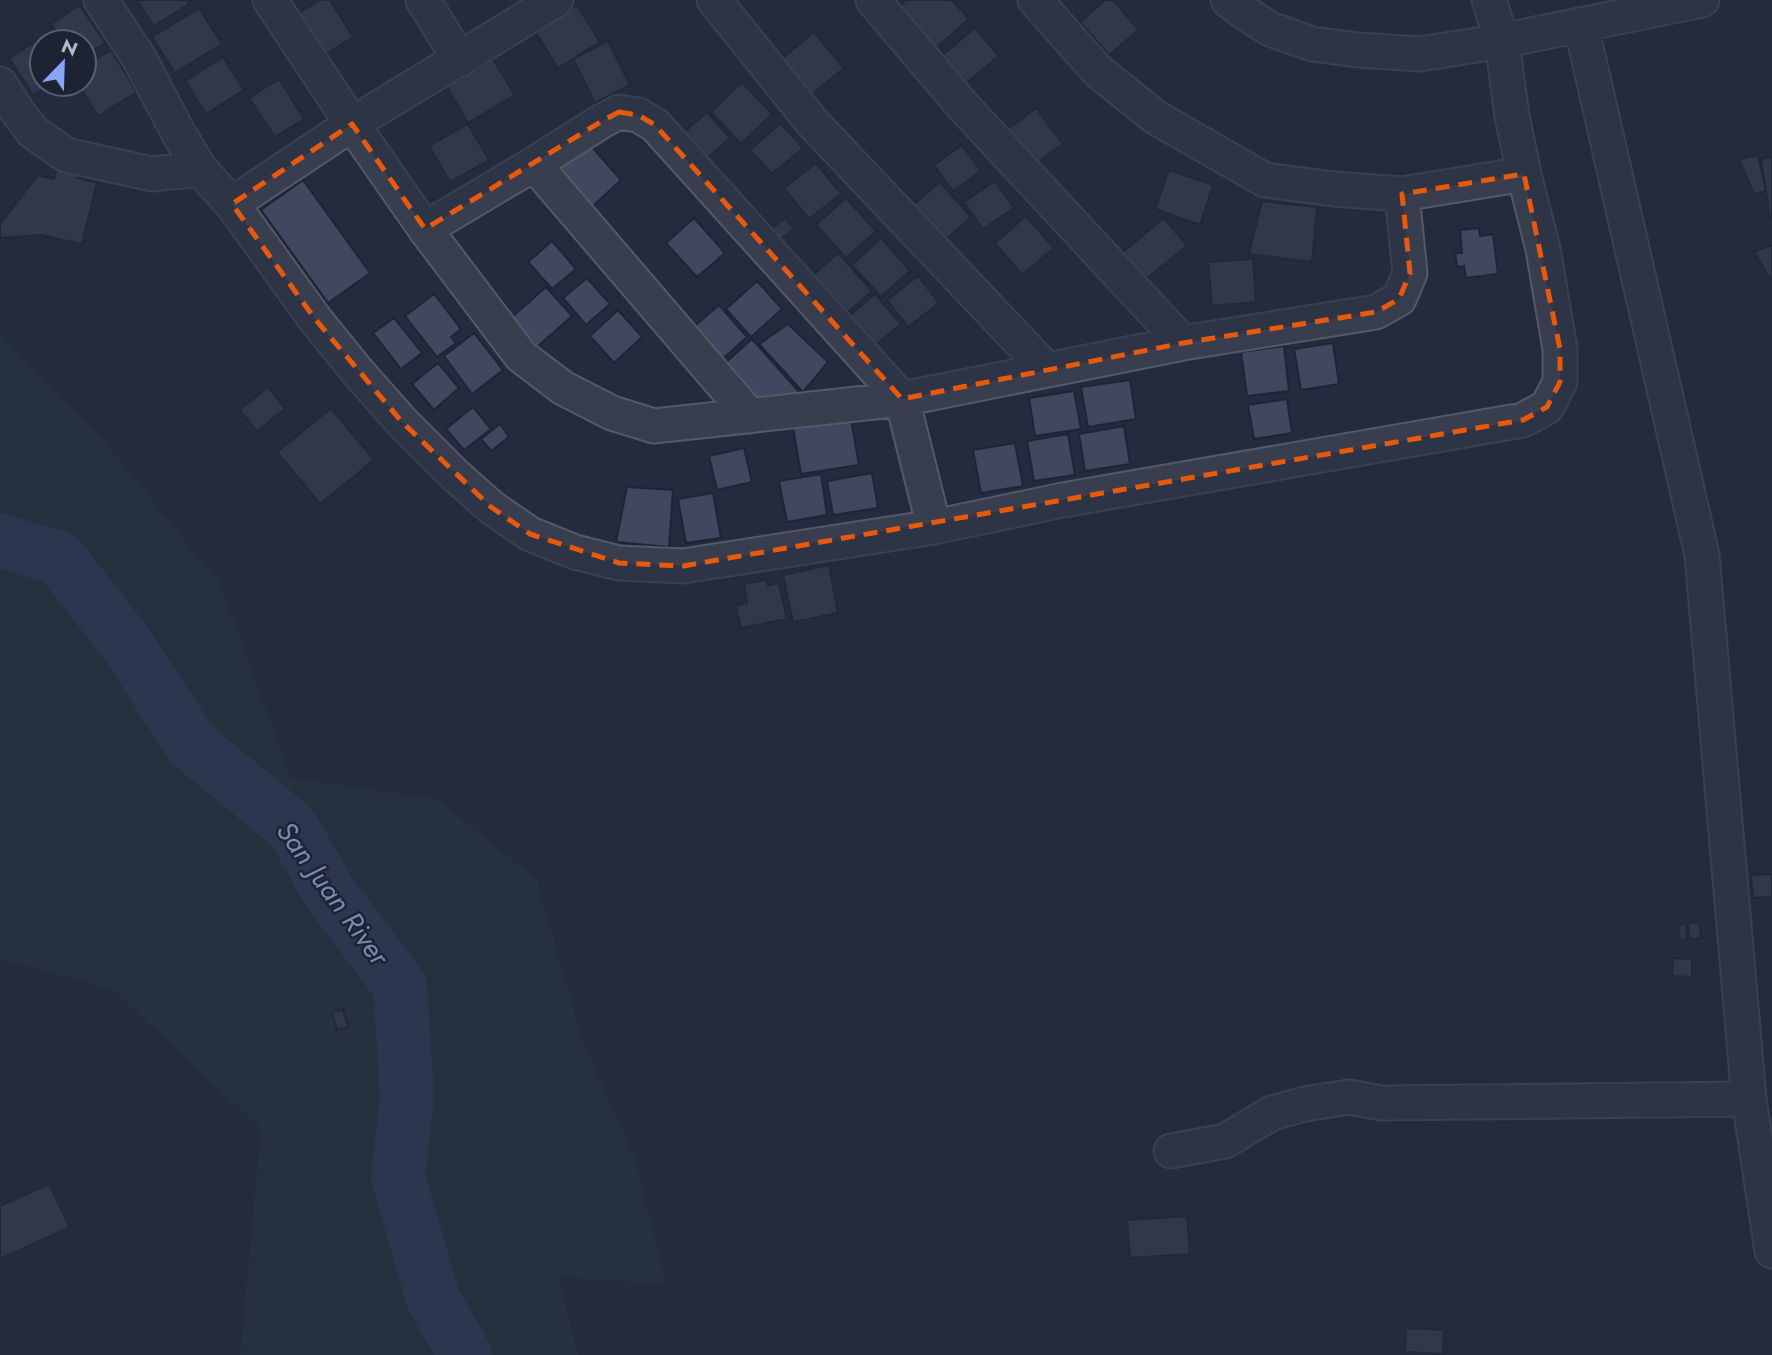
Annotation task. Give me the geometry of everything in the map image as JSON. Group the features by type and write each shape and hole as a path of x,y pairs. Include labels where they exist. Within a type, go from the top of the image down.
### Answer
{"street":[{"path":"101,0 139,58 200,169 232,204 315,319 402,422 454,474 491,507 530,534 575,552 619,563 683,566 934,527 1063,500 1523,420 1547,407 1560,382 1560,349 1542,249 1512,116 1502,41 1489,0"},
{"path":"270,0 425,229 521,356 563,387 612,413 654,426 902,399 1183,343 1376,312 1399,299 1410,273 1402,194"},
{"path":"423,0 460,60"},
{"path":"232,204 352,124 556,0"},
{"path":"714,0 812,122 1047,370"},
{"path":"873,0 962,106 1183,343"},
{"path":"1035,0 1098,71 1155,117 1265,180 1402,194 1524,174"},
{"path":"1228,0 1270,29 1312,44 1420,54 1502,41 1702,0"},
{"path":"1580,25 1702,555 1749,1099 1772,1251"},
{"path":"0,84 16,111 33,132 66,155 152,174 200,169"},
{"path":"425,229 602,121 619,113 638,115 655,125 902,399 934,527"},
{"path":"534,164 750,416"},
{"path":"1171,1150 1225,1141 1272,1113 1349,1097 1382,1103 1749,1099"}],"highlighted area":[{"path":"619,112 638,115 655,125 902,399 1183,343 1376,312 1399,299 1410,273 1402,194 1524,174 1560,349 1560,382 1547,407 1523,420 683,566 619,563 530,534 491,507 402,422 315,319 232,204 352,124 425,229 602,121"}],"shaded area":[{"path":"0,332 28,367 103,440 220,583 291,778 437,799 537,880 582,1039 636,1161 667,1284 559,1277 578,1355 240,1355 261,1128 112,989 0,959"}],"building":[{"path":"137,0 187,0 189,4 154,26"},
{"path":"320,0 330,0 353,37 318,59 291,18"},
{"path":"906,0 952,0 969,19 926,57 889,15"},
{"path":"1105,0 1113,0 1139,30 1109,55 1080,22"},
{"path":"80,5 95,28 54,28 51,24"},
{"path":"577,5 600,42 558,68 535,31"},
{"path":"199,8 222,44 175,73 152,37"},
{"path":"975,28 999,56 957,91 933,63"},
{"path":"98,32 105,43 98,47"},
{"path":"814,32 844,68 803,102 773,66"},
{"path":"608,41 630,85 595,103 573,59"},
{"path":"28,47 28,87 9,58"},
{"path":"111,50 137,92 98,116 87,98 98,98 98,58"},
{"path":"223,57 244,90 206,114 185,81"},
{"path":"493,59 515,95 468,123 447,87"},
{"path":"279,79 304,119 275,137 249,98"},
{"path":"742,82 772,114 741,144 711,112"},
{"path":"1036,108 1063,144 1033,166 1006,130"},
{"path":"707,112 730,138 701,164 678,138"},
{"path":"781,123 803,148 772,174 750,150"},
{"path":"468,124 489,160 450,182 429,146"},
{"path":"584,138 621,180 583,215 545,173"},
{"path":"962,145 981,171 953,191 934,165"},
{"path":"1758,155 1766,191 1754,194 1739,159"},
{"path":"1772,157 1772,218 1770,218 1761,159"},
{"path":"816,163 841,194 809,219 784,188"},
{"path":"57,169 79,174 78,178 97,183 82,244 41,235 0,238 0,224 38,175 54,179"},
{"path":"1169,170 1213,185 1200,225 1155,209"},
{"path":"303,180 370,273 328,303 261,210"},
{"path":"995,181 1014,208 983,229 964,202"},
{"path":"940,182 971,217 939,246 907,210"},
{"path":"846,198 876,231 846,258 816,225"},
{"path":"1262,201 1317,207 1312,262 1249,254"},
{"path":"1026,216 1054,248 1022,275 995,243"},
{"path":"694,218 725,253 697,277 666,243"},
{"path":"785,218 794,229 773,245 764,234"},
{"path":"1164,218 1187,246 1141,283 1118,256"},
{"path":"1479,228 1480,236 1493,234 1498,274 1466,278 1464,266 1457,267 1455,253 1462,253 1460,230"},
{"path":"881,238 910,271 881,297 852,265"},
{"path":"552,241 576,269 552,289 528,262"},
{"path":"1772,245 1772,282 1754,252"},
{"path":"838,253 872,291 835,324 801,286"},
{"path":"1253,259 1256,302 1212,306 1208,262"},
{"path":"918,276 939,303 908,327 887,300"},
{"path":"587,278 610,304 586,325 563,298"},
{"path":"757,281 782,309 751,337 726,309"},
{"path":"546,287 572,316 537,347 511,318"},
{"path":"434,294 461,329 451,337 456,343 437,357 405,316"},
{"path":"875,294 901,324 872,348 847,318"},
{"path":"719,305 747,337 717,364 688,332"},
{"path":"618,310 642,337 614,363 590,336"},
{"path":"394,318 422,353 401,369 373,333"},
{"path":"788,324 828,362 803,392 759,344"},
{"path":"474,333 503,370 472,394 444,356"},
{"path":"752,339 801,394 749,408 715,372"},
{"path":"1333,343 1339,384 1301,390 1294,349"},
{"path":"1284,346 1289,391 1247,396 1241,352"},
{"path":"438,363 459,388 434,410 412,384"},
{"path":"1130,380 1136,419 1088,427 1081,387"},
{"path":"268,387 285,409 257,431 239,410"},
{"path":"1074,391 1081,429 1035,436 1029,398"},
{"path":"1287,399 1292,433 1254,439 1248,405"},
{"path":"473,407 491,429 464,450 446,429"},
{"path":"331,408 374,460 320,504 277,452"},
{"path":"851,419 859,465 801,474 793,428"},
{"path":"500,424 509,437 491,451 481,439"},
{"path":"1124,426 1130,464 1085,471 1079,434"},
{"path":"1068,434 1075,475 1034,481 1027,441"},
{"path":"1015,443 1023,486 981,493 973,450"},
{"path":"744,448 752,482 717,490 709,456"},
{"path":"872,473 878,508 833,515 827,481"},
{"path":"821,474 827,515 787,522 779,481"},
{"path":"627,487 673,490 669,547 616,542"},
{"path":"713,493 721,538 686,543 678,499"},
{"path":"829,565 838,613 793,622 783,575"},
{"path":"766,580 768,585 779,583 787,619 741,628 736,606 747,603 744,584"},
{"path":"1772,874 1772,897 1753,898 1751,875"},
{"path":"1699,922 1701,938 1690,939 1688,924"},
{"path":"1686,924 1687,939 1680,940 1678,925"},
{"path":"1673,958 1692,959 1692,977 1672,976"},
{"path":"343,1010 348,1027 337,1030 332,1012"},
{"path":"49,1184 70,1227 0,1259 0,1206"},
{"path":"1187,1216 1190,1254 1130,1258 1127,1220"},
{"path":"1406,1328 1444,1330 1443,1354 1405,1352"}],"waterway":[{"name":"San Juan River","path":"0,541 59,558 126,643 192,745 292,827 329,892 400,986 407,1097 398,1177 433,1299 465,1355"}]}
